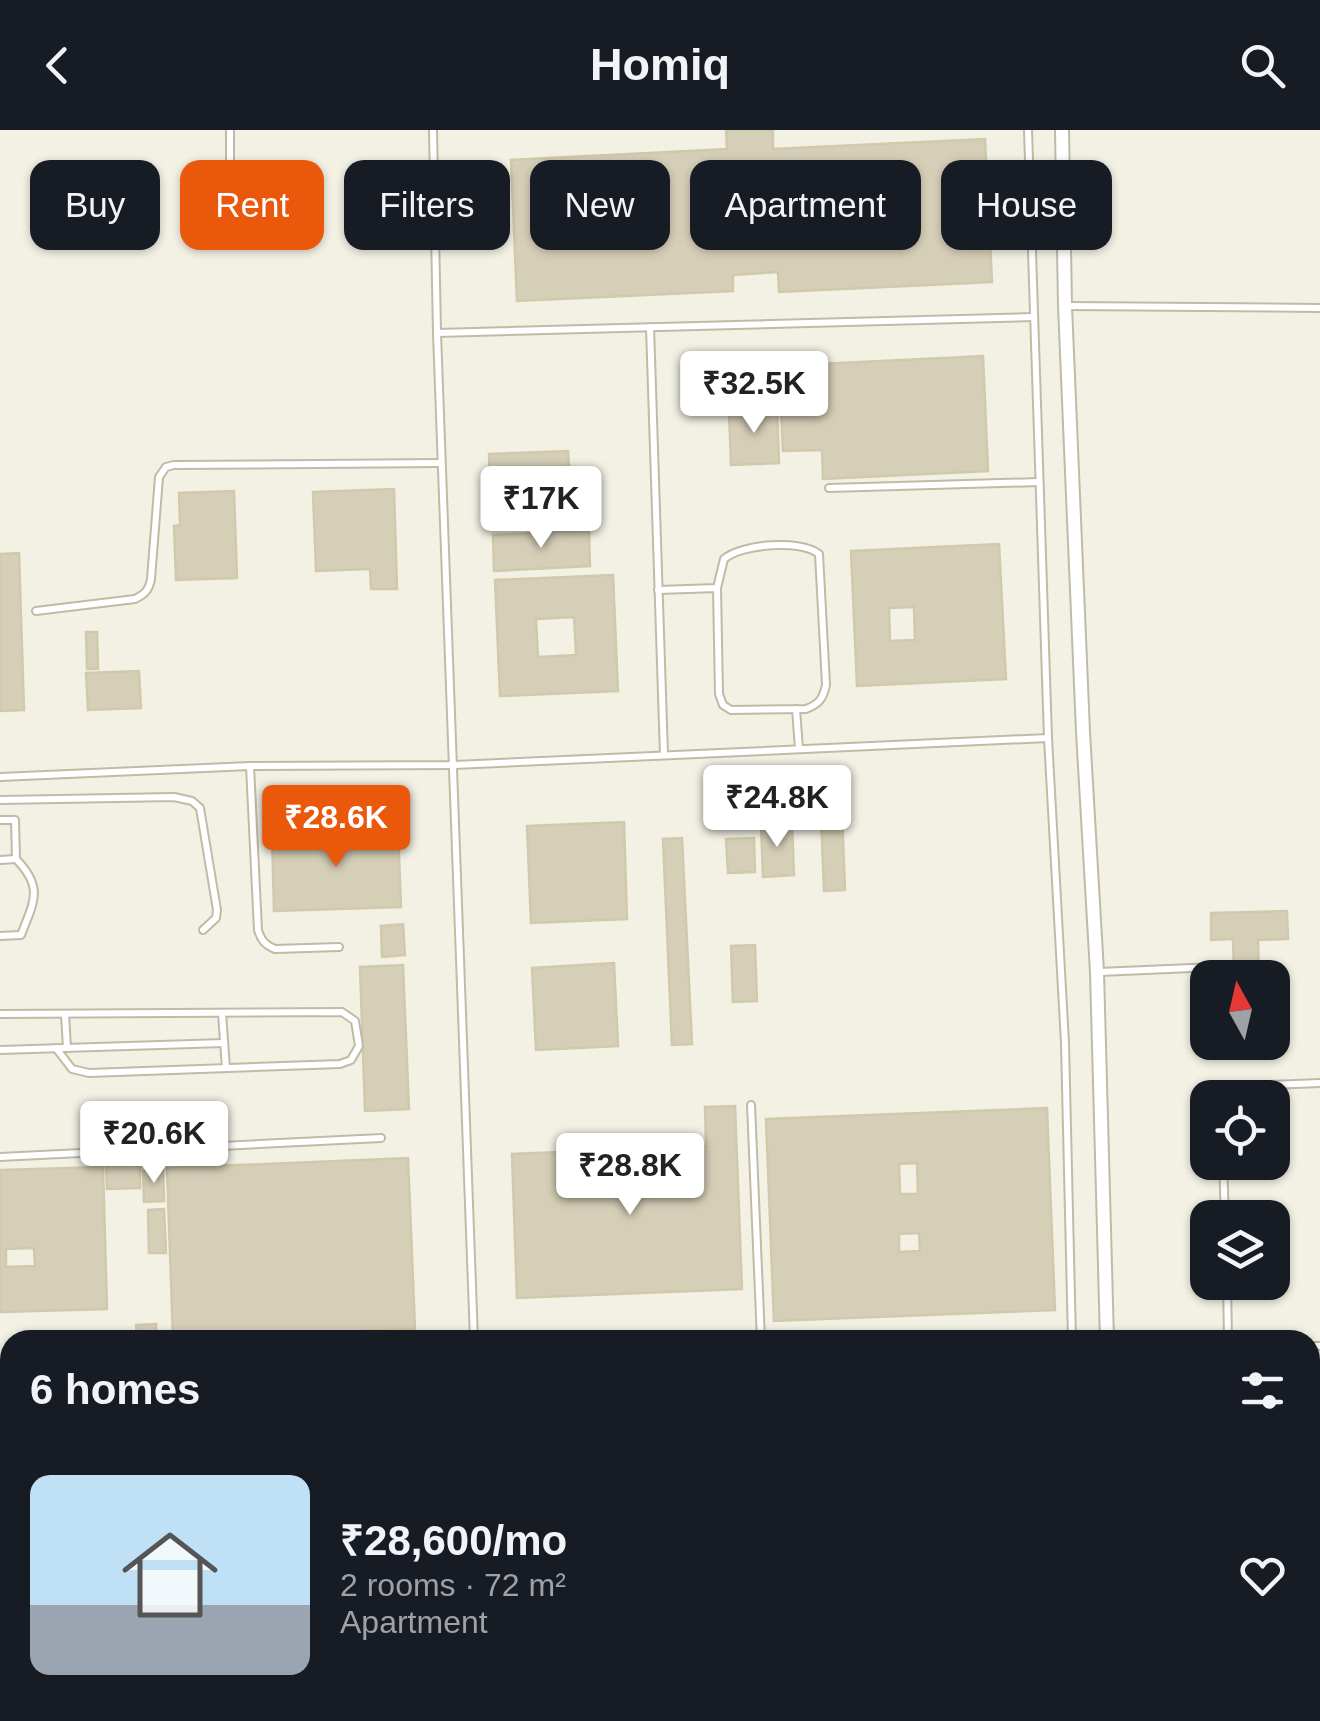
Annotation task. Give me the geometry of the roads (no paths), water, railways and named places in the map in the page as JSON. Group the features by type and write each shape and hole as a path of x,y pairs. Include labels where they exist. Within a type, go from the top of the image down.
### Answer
{"street":[{"path":"1062,130 1084,732 1098,972 1108,1330"}],"lane":[{"path":"230,130 230,160"},
{"path":"433,130 441,462 474,1330"},
{"path":"1028,130 1048,738 1065,1043 1072,1330"},
{"path":"1066,306 1320,308"},
{"path":"437,333 1033,317"},
{"path":"650,328 664,756"},
{"path":"36,612 134,599 144,594 152,579 158,477 166,467 441,462"},
{"path":"829,488 1039,482"},
{"path":"801,546 811,547 819,554 826,685 817,705 806,709 731,710 723,705 719,694 717,588 724,559 743,547 801,546"},
{"path":"658,590 717,588"},
{"path":"796,709 798,749"},
{"path":"0,777 250,766 454,765 1048,738"},
{"path":"250,766 260,938 275,949 339,948"},
{"path":"0,800 192,800 200,808 217,910 216,918 203,930"},
{"path":"0,820 15,820 16,859 31,875 36,896 21,934 0,936"},
{"path":"0,860 16,859"},
{"path":"1098,972 1190,968"},
{"path":"0,1014 342,1012 356,1021 359,1046 352,1060 340,1064 80,1072 67,1064 56,1048"},
{"path":"222,1013 226,1068"},
{"path":"66,1014 66,1048"},
{"path":"0,1050 224,1042"},
{"path":"1290,1085 1320,1084"},
{"path":"751,1105 761,1330"},
{"path":"0,1157 381,1138"},
{"path":"1227,1300 1228,1330"}]}
